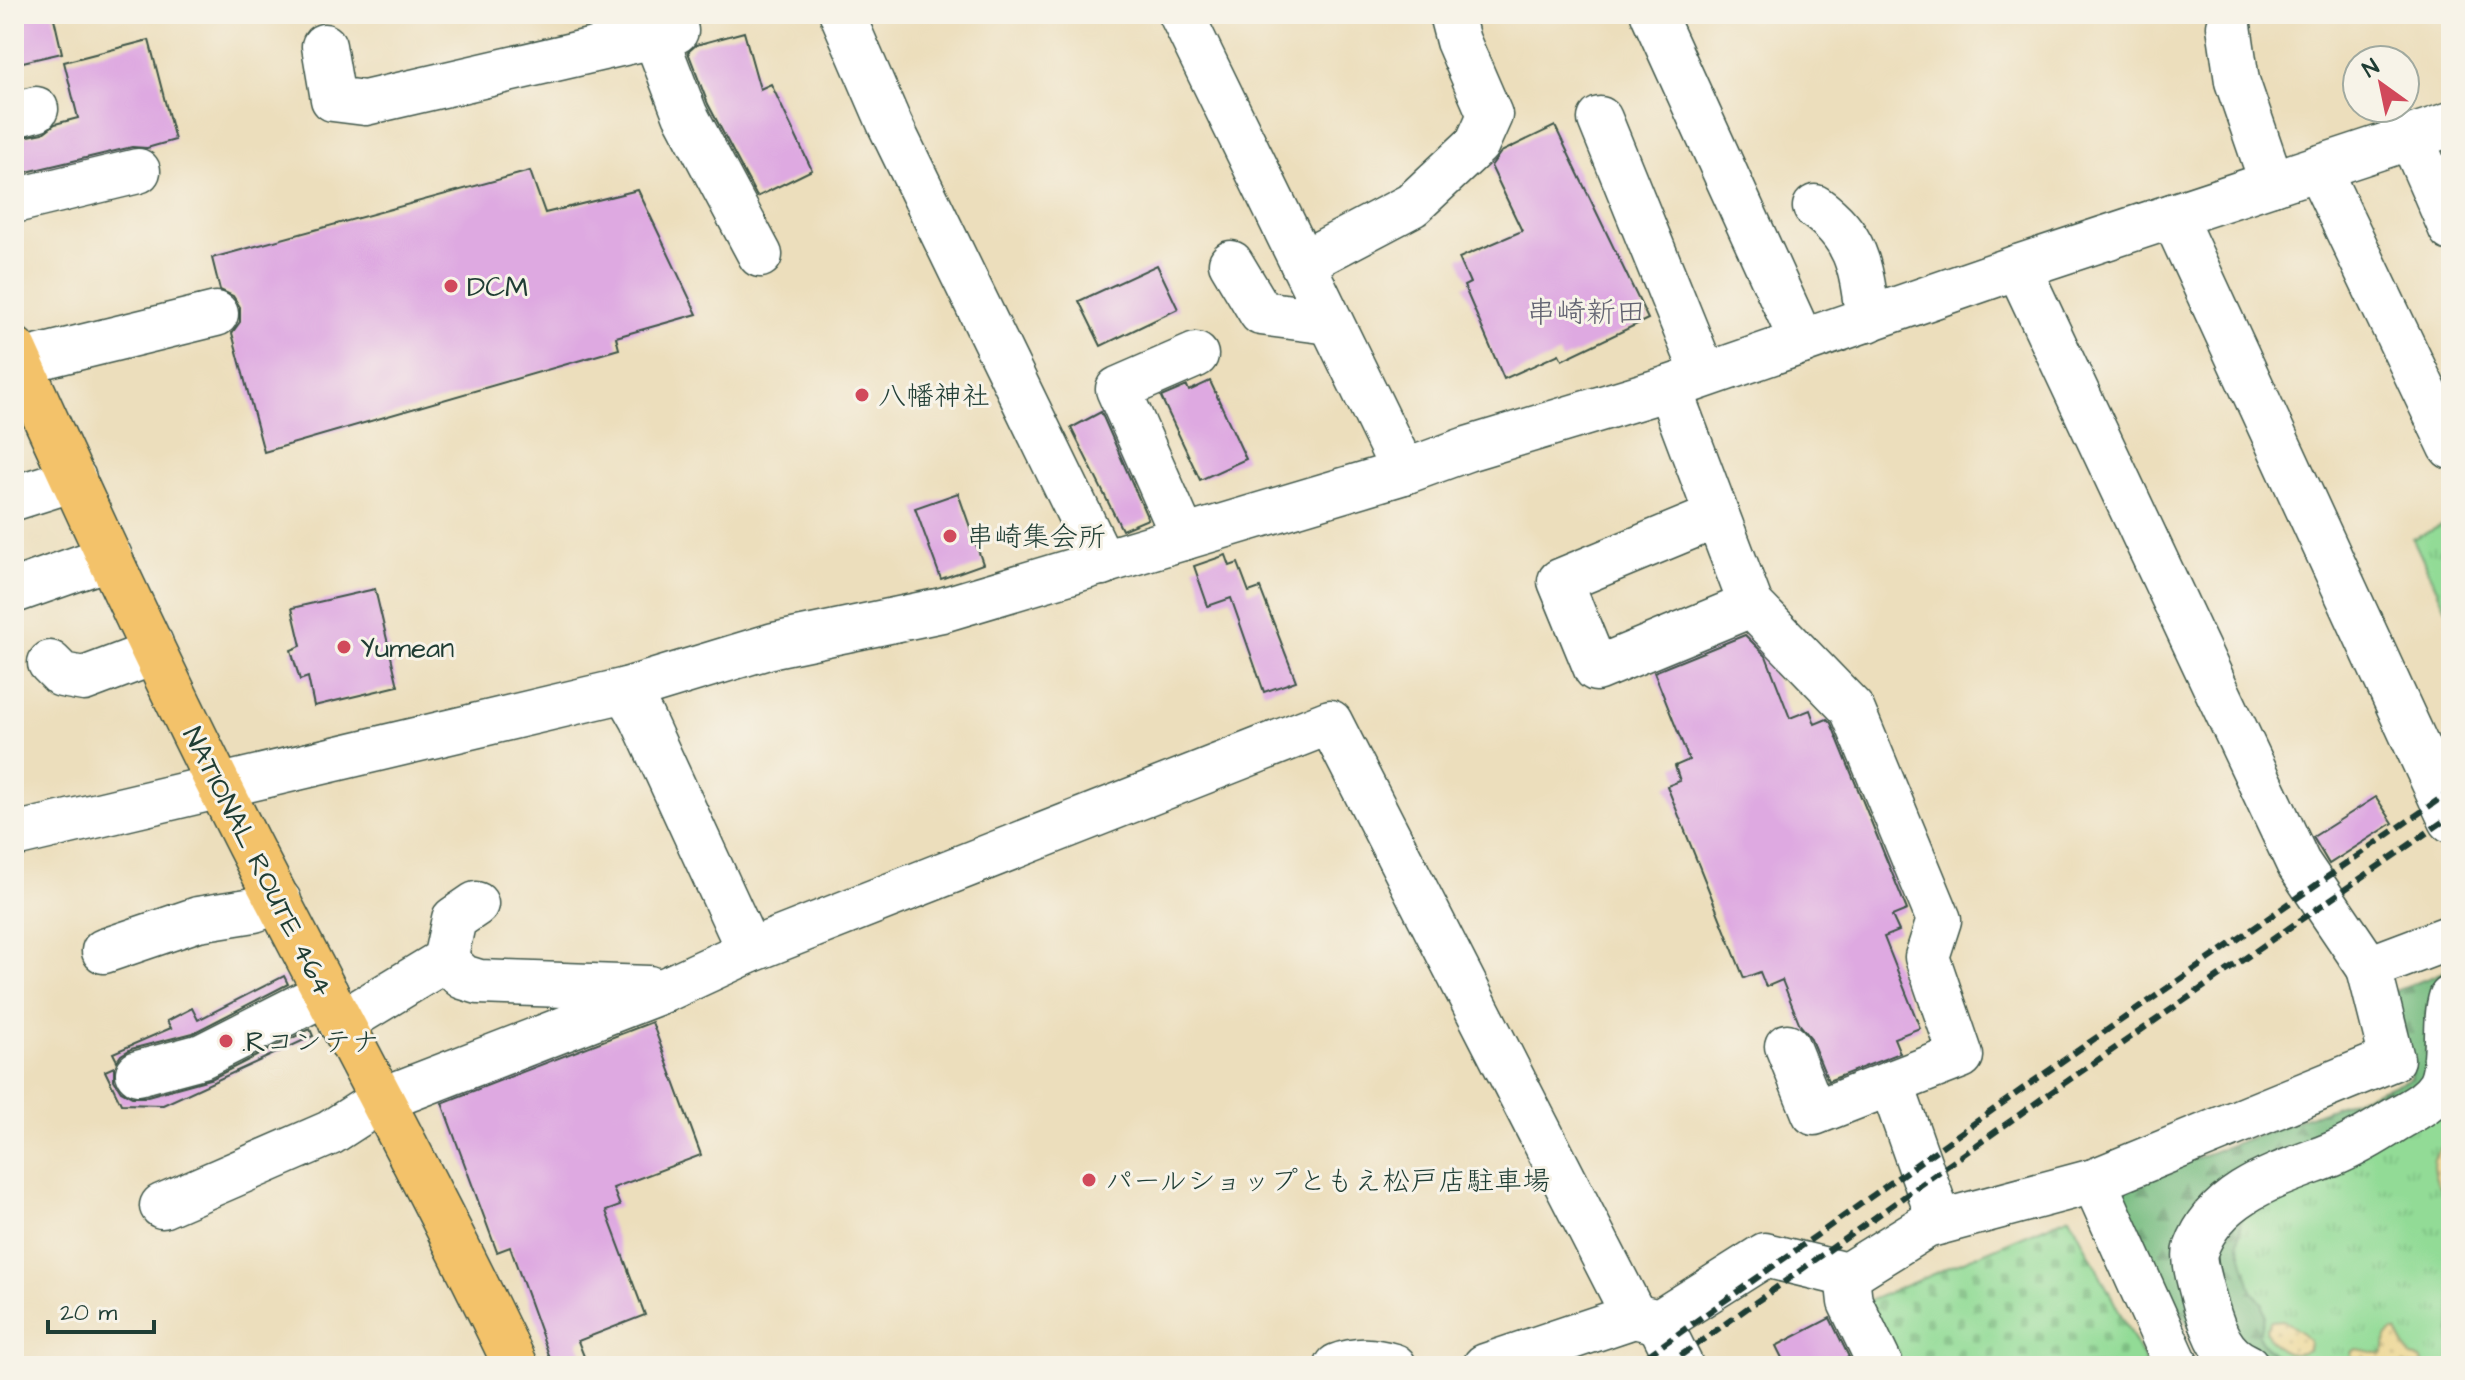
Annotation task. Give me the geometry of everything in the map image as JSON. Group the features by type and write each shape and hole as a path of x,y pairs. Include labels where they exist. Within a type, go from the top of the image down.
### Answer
{"highway":[{"name":"NATIONAL ROUTE 464","path":"17,356 220,786 478,1286 516,1366"}],"street":[{"path":"842,14 890,125 1103,563"},
{"path":"1181,14 1404,472"},
{"path":"1302,263 1412,205 1477,144 1490,115 1458,41 1451,14"},
{"path":"1653,14 1802,342"},
{"path":"324,46 333,99 365,103 584,33 664,25 685,114 760,255"},
{"path":"2229,26 2237,81 2272,183"},
{"path":"1600,119 1687,382 1717,516 1751,605 1852,709 1939,920 1927,957 1961,1056 1814,1113 1787,1046"},
{"path":"14,835 626,690 774,645 942,610 1404,472 1467,449 1687,382 2018,267 2431,131 2451,229"},
{"path":"2318,168 2451,447"},
{"path":"14,201 138,171"},
{"path":"1815,207 1841,229 1856,254 1868,320"},
{"path":"2173,216 2451,820"},
{"path":"1231,263 1261,313 1330,322"},
{"path":"1485,1366 1646,1319 1765,1255 1847,1275 1926,1226 2094,1181 2392,1059 2369,968 2298,863 2018,267"},
{"path":"17,356 216,314"},
{"path":"1184,538 1118,389 1196,355"},
{"path":"14,498 74,479"},
{"path":"1717,516 1560,581 1596,669 1751,605"},
{"path":"14,591 110,557"},
{"path":"50,663 62,675 84,679 140,658 151,644"},
{"path":"626,690 642,718 749,951"},
{"path":"162,1206 330,1133 381,1100 667,989 749,951 1330,722 1646,1319 1681,1366"},
{"path":"104,951 198,919 254,910 279,901"},
{"path":"445,960 454,919 476,904"},
{"path":"2369,968 2451,937"},
{"path":"445,960 463,977 479,982 667,989"},
{"path":"138,1073 202,1056 334,1008 445,960"},
{"path":"2247,1366 2215,1338 2195,1252 2215,1216 2266,1178 2333,1153 2423,1103 2439,1087 2444,1069 2451,998"},
{"path":"1891,1083 1940,1222"},
{"path":"2094,1181 2177,1366"},
{"path":"1847,1275 1850,1302 1881,1366"},
{"path":"1337,1366 1355,1359 1394,1366"}],"green space":[{"path":"2451,521 2451,609 2447,611 2413,539"},
{"path":"2451,969 2451,1366 2211,1366 2113,1189 2412,1078 2396,991"},
{"path":"2451,969 2451,1086 2243,1208 2238,1242 2252,1291 2263,1304 2265,1315 2258,1335 2270,1351 2281,1359 2293,1364 2319,1366 2211,1366 2113,1189 2412,1078 2396,991"},
{"path":"2070,1216 2147,1366 1856,1366 1884,1351 1862,1304"}],"sand":[{"path":"2451,1142 2451,1186 2440,1187 2434,1174 2435,1155"},
{"path":"2283,1320 2302,1333 2309,1342 2308,1350 2294,1353 2276,1347 2266,1329 2271,1321"},
{"path":"2397,1332 2411,1357 2420,1359 2425,1366 2352,1365 2351,1352 2357,1349 2382,1354 2386,1337"}],"building":[{"path":"14,14 53,14 62,53 14,64"},
{"path":"744,32 760,89 771,84 812,170 757,197 708,104 688,52 696,45"},
{"path":"149,40 175,140 14,175 14,139 43,133 55,124 78,118 64,62"},
{"path":"1555,126 1648,319 1562,360 1559,354 1504,379 1464,286 1470,283 1459,258 1522,231 1491,166 1501,152"},
{"name":"DCM","path":"530,171 545,213 638,190 697,314 616,337 619,349 264,452 232,333 240,322 240,307 233,296 220,290 212,258"},
{"path":"1157,265 1178,309 1101,346 1079,301"},
{"path":"1210,381 1246,459 1200,480 1161,397 1187,386 1189,391"},
{"path":"1101,412 1148,519 1122,530 1071,428"},
{"path":"958,493 983,564 941,579 915,508"},
{"path":"1226,555 1230,566 1238,563 1249,592 1260,588 1296,681 1264,692 1231,598 1208,606 1194,566"},
{"path":"375,589 398,686 314,706 308,677 300,680 291,650 301,646 292,608"},
{"path":"1745,635 1766,656 1790,718 1810,710 1815,724 1827,719 1831,723 1907,910 1892,916 1899,931 1884,937 1920,1028 1894,1038 1900,1053 1828,1081 1782,980 1766,987 1760,972 1744,978 1667,786 1680,781 1675,766 1689,760 1654,672"},
{"path":"2376,797 2393,823 2329,864 2313,837"},
{"path":"284,976 288,984 193,1033 131,1049 117,1061 113,1053 171,1028 167,1021 192,1008 198,1020"},
{"path":"652,1022 701,1155 613,1188 620,1206 606,1211 645,1315 578,1341 585,1359 566,1366 553,1366 510,1247 497,1252 442,1103"},
{"path":"310,1029 313,1036 163,1105 121,1104 105,1071 114,1067 114,1080 121,1091 132,1097 144,1097 213,1078"},
{"path":"1830,1318 1849,1357 1831,1366 1786,1366 1776,1346"}],"railway":[{"path":"1633,1366 2028,1085 2451,791"},
{"path":"1666,1366 2040,1100 2451,816"}],"place":[{"name":"DCM","path":"451,286"},
{"name":"八幡神社","path":"862,395"},
{"name":"串崎集会所","path":"950,536"},
{"name":"Yumean","path":"344,647"},
{"name":".Rコンテナ","path":"226,1041"},
{"name":"パールショップともえ松戸店駐車場","path":"1089,1180"}],"district":[{"name":"串崎新田","path":"1586,312"}]}
